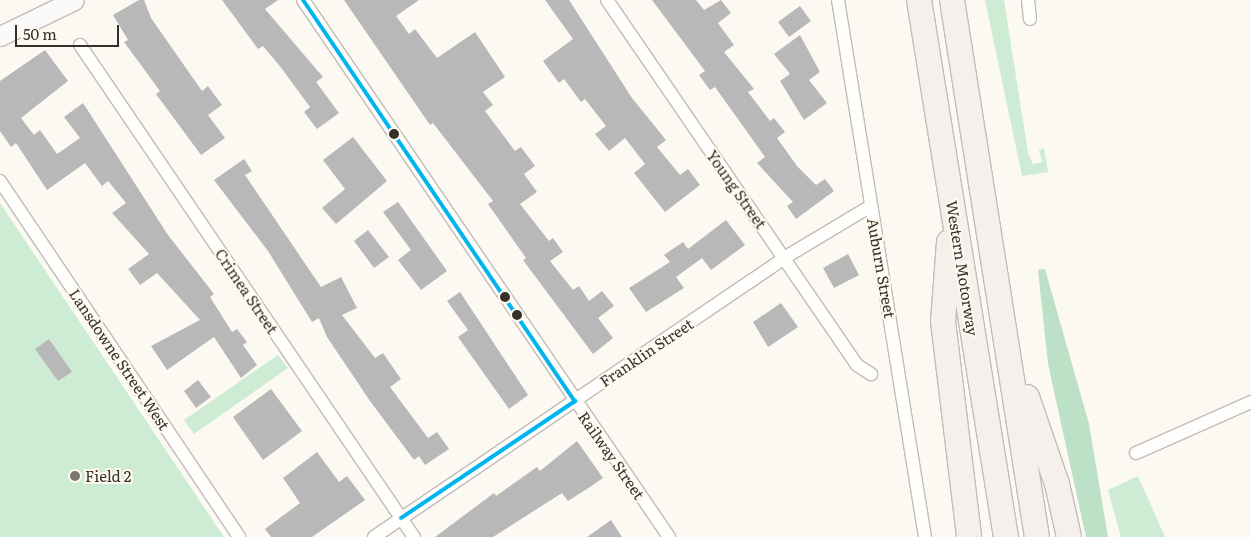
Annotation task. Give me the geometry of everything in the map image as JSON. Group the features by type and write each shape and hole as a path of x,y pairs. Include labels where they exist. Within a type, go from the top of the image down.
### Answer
{"highway":[{"name":"Western Motorway","path":"919,0 1006,537"},
{"name":"Western Motorway","path":"952,0 1037,537"},
{"path":"952,200 944,321 969,537"},
{"path":"1006,339 1057,484 1069,537"}],"main road":[{"path":"0,36 67,1"}],"street":[{"name":"Railway Street","path":"303,0 669,537"},
{"name":"Young Street","path":"607,0 857,365 871,374"},
{"name":"Auburn Street","path":"838,0 925,537"},
{"path":"1028,0 1030,20"},
{"name":"Crimea Street","path":"80,45 414,537"},
{"name":"Lansdowne Street West","path":"0,181 239,537"},
{"name":"Franklin Street","path":"374,537 784,258 871,206"},
{"path":"1136,453 1251,402"}],"green space":[{"path":"985,0 1004,0 1028,153 1033,164 1042,162 1039,150 1044,148 1048,172 1022,176"},
{"path":"0,203 224,537 0,537"},
{"path":"1045,269 1089,424 1108,537 1086,537 1048,364 1038,270"},
{"path":"278,355 288,368 194,434 184,420"},
{"path":"1138,476 1165,537 1121,537 1108,490"}],"building":[{"path":"139,0 144,0 151,18 202,91 208,86 222,105 208,115 225,138 201,155 156,94 160,91 124,42 128,40 113,15"},
{"path":"222,0 278,0 265,9 323,77 316,82 339,113 317,129 304,112 310,107 263,46 258,49"},
{"path":"344,0 419,0 396,16 409,34 415,29 437,58 475,32 505,77 483,92 493,105 485,111 515,151 521,147 535,166 524,174 537,192 520,204 549,241 553,238 563,252 550,261 573,290 579,286 589,301 602,291 614,306 598,318 613,338 593,354 523,260 526,258 488,204 493,201 433,123 430,125"},
{"path":"545,0 569,0 632,98 666,140 657,147 680,175 688,169 700,185 665,212 634,173 645,164 625,138 609,151 595,134 606,126 585,99 581,102 564,79 559,83 543,61 573,39"},
{"path":"652,0 696,0 704,10 721,0 731,13 718,23 734,45 724,52 754,89 748,92 770,121 774,118 785,132 777,138 797,166 816,185 825,179 834,191 796,219 787,206 793,202 757,163 765,157 715,87 710,90 699,75 705,71"},
{"path":"800,6 811,21 789,37 778,22"},
{"path":"800,35 820,72 809,80 827,103 804,120 780,81 790,74 774,54"},
{"path":"45,50 68,81 21,118 34,135 40,130 57,154 80,138 64,117 83,103 168,235 214,294 210,297 232,332 237,329 247,342 243,345 257,365 241,378 214,337 167,370 151,346 200,320 157,273 140,285 128,269 149,254 112,213 126,203 108,181 102,186 85,163 47,190 16,143 11,147 0,131 0,81"},
{"path":"353,137 387,181 336,224 322,208 345,189 323,160"},
{"path":"244,159 252,171 245,175 321,287 341,277 357,308 342,315 375,358 383,353 401,379 390,387 428,438 437,432 449,449 425,465 419,456 414,460 370,401 327,337 319,318 312,322 268,251 214,180"},
{"path":"398,202 447,271 421,290 398,260 411,250 383,212"},
{"path":"726,220 745,245 711,270 702,258 676,277 684,288 646,312 629,288 670,262 664,255 683,242 688,249"},
{"path":"368,230 389,257 374,268 354,241"},
{"path":"848,254 859,275 834,288 823,268"},
{"path":"460,292 528,395 509,409 458,337 468,330 447,301"},
{"path":"781,303 798,327 768,347 753,322"},
{"path":"49,339 72,372 58,381 35,349"},
{"path":"198,380 211,397 196,408 184,391"},
{"path":"271,389 302,431 263,460 233,417"},
{"path":"577,441 603,478 590,487 568,501 562,493 493,537 435,537 494,493 496,496 537,467 540,471"},
{"path":"317,452 339,482 347,476 365,500 312,537 271,537 265,529 300,503 283,478"},
{"path":"611,520 622,537 587,537"}],"transit line":[{"path":"303,0 575,401"},
{"path":"401,518 575,401"}],"place":[{"name":"Field 2","path":"75,476"}]}
